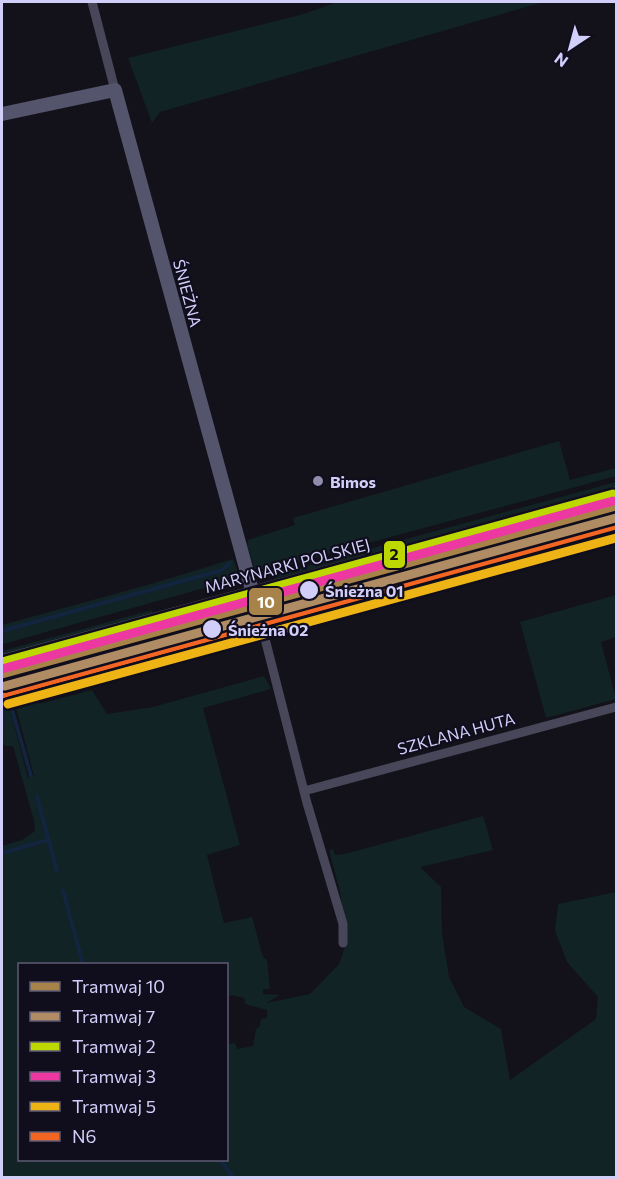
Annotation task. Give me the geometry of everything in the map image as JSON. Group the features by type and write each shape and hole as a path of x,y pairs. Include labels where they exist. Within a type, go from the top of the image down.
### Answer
{"main road":[{"name":"MARYNARKI POLSKIEJ","path":"2,662 616,494"},
{"path":"2,694 616,525"}],"street":[{"name":"ŚNIEŻNA","path":"92,2 252,592"},
{"path":"2,114 115,90"},
{"path":"252,592 304,791 343,924 343,943"},
{"name":"SZKLANA HUTA","path":"304,791 616,707"}],"shaded area":[{"path":"338,2 544,2 160,112 152,123 128,58 300,15"},
{"path":"559,441 570,480 616,468 616,476 265,571 255,569 247,545 248,540 295,525 293,518"},
{"path":"616,482 616,488 275,579 277,574"},
{"path":"616,501 616,504 363,572 362,569"},
{"path":"616,516 616,518 284,608 284,605"},
{"path":"616,532 616,538 343,612 342,607"},
{"path":"616,543 343,617 343,616"},
{"path":"233,559 239,575 215,585 3,644 2,625"},
{"path":"616,595 616,637 601,642 616,699 546,718 520,622"},
{"path":"217,609 218,612 2,671 2,668"},
{"path":"152,610 153,614 2,656 2,651"},
{"path":"225,640 227,645 33,698 18,696 2,702 2,699"},
{"path":"137,647 138,650 2,687 2,684"},
{"path":"228,649 227,651 34,701"},
{"path":"264,676 271,689 203,708 240,845 207,855 224,923 252,917 263,957 267,960 270,989 263,989 263,994 280,995 266,1003 310,994 339,964 347,941 340,892 329,850 333,849 335,855 345,854 483,816 493,850 420,867 441,887 442,933 449,977 464,1007 501,1029 510,1080 596,1019 598,997 567,962 555,931 558,904 616,892 616,1177 2,1177 2,846 22,840 35,831 13,746 5,746 2,741 2,709 9,706 28,778 34,776 15,704 43,703 92,690 107,714 153,707"}],"waterway":[{"path":"2,631 222,570 230,563"},
{"path":"11,706 31,776"},
{"path":"37,797 57,871"},
{"path":"2,853 48,840"},
{"path":"63,891 83,963"},
{"path":"221,1161 234,1178"}],"tram line":[{"name":"2","path":"2,662 613,494"},
{"name":"3","path":"2,669 613,501"},
{"name":"10","path":"2,674 616,506"},
{"name":"7","path":"5,686 616,518"},
{"name":"5","path":"8,704 616,538"}],"transit line":[{"name":"N6","path":"2,694 616,525"}],"place":[{"name":"Bimos","path":"318,481"},
{"name":"Śnieżna 01","path":"309,590"},
{"name":"Śnieżna 02","path":"212,629"}]}
